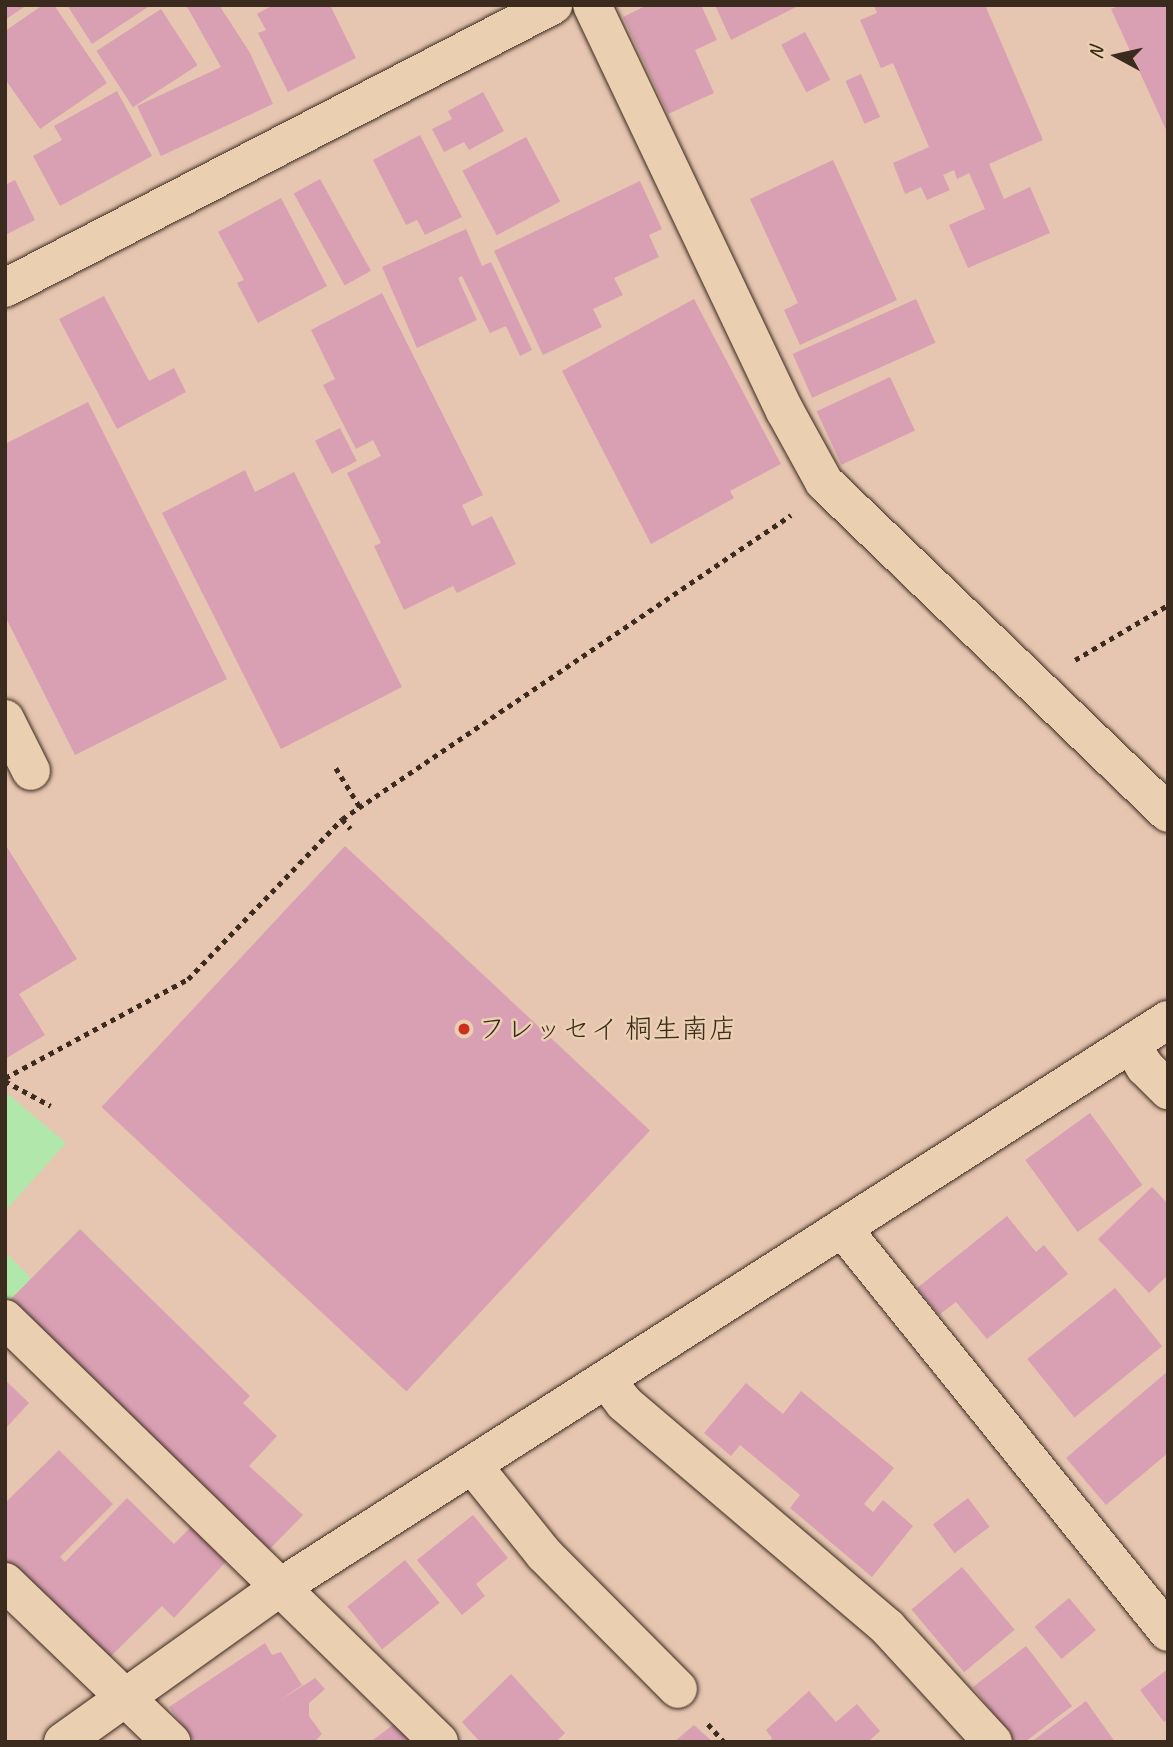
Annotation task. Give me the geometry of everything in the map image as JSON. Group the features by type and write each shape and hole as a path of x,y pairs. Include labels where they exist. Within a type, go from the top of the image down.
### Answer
{"street":[{"path":"5,288 500,16 553,5"},
{"path":"592,5 785,411 829,488 1168,813"},
{"path":"5,719 31,771"},
{"path":"63,1742 279,1588 474,1467 1168,1020"},
{"path":"1131,1044 1145,1067 1168,1090"},
{"path":"842,1228 1168,1632"},
{"path":"5,1319 439,1742"},
{"path":"607,1381 624,1402 888,1628 993,1742"},
{"path":"474,1467 544,1553 678,1689"},
{"path":"5,1582 123,1699 171,1742"}],"path":[{"path":"5,1080 188,979 342,819 585,658 829,488"},
{"path":"1039,689 1056,671 1168,606"},
{"path":"336,768 360,807"},
{"path":"342,819 351,829"},
{"path":"5,1080 51,1107"}],"green space":[{"path":"8,1094 66,1143 5,1211 5,1095"},
{"path":"5,1252 32,1279 5,1304"}],"building":[{"path":"5,5 27,5 5,20"},
{"path":"43,5 54,5 107,83 40,129 5,79 5,31"},
{"path":"67,5 151,5 92,44"},
{"path":"186,5 219,5 250,53 273,104 161,156 137,106 221,67"},
{"path":"273,5 330,5 356,58 288,92 258,33 266,30 257,14"},
{"path":"647,5 701,5 717,40 695,50 714,93 668,114 623,17"},
{"path":"715,5 795,5 796,7 731,40"},
{"path":"874,5 985,5 1043,140 989,164 1004,199 1030,187 1050,233 968,268 949,225 985,209 969,173 957,179 954,170 943,175 950,190 927,200 921,187 905,194 893,163 929,147 893,63 881,68 860,20 877,13"},
{"path":"1120,5 1168,5 1168,134 1111,9"},
{"path":"161,9 197,65 133,107 96,51"},
{"path":"805,32 830,80 807,92 781,45"},
{"path":"861,74 880,117 865,124 845,81"},
{"path":"117,91 152,156 60,206 33,156 62,140 54,126"},
{"path":"483,92 504,131 469,150 464,142 444,152 432,129 452,119 448,111"},
{"path":"420,135 462,217 425,235 417,220 406,225 373,160"},
{"path":"526,137 560,201 497,235 462,171"},
{"path":"833,160 897,300 800,345 784,310 798,303 750,199"},
{"path":"320,179 371,271 345,285 294,194"},
{"path":"15,180 35,220 5,235 5,185"},
{"path":"640,181 662,229 649,235 659,257 614,278 623,295 593,309 602,327 543,355 494,251"},
{"path":"281,198 327,286 258,323 237,283 244,280 218,232"},
{"path":"466,229 482,266 491,262 532,350 520,356 506,326 490,333 462,276 458,278 477,320 417,348 382,267"},
{"path":"382,293 483,495 462,505 472,526 492,516 516,564 457,593 453,586 404,610 374,546 381,543 347,473 381,456 373,440 356,449 323,385 335,379 311,330"},
{"path":"104,296 149,381 174,368 186,392 117,429 59,319"},
{"path":"694,299 781,464 730,491 734,498 651,544 562,371"},
{"path":"916,299 936,343 812,398 793,354"},
{"path":"890,377 915,430 842,465 817,411"},
{"path":"88,402 227,679 75,755 5,616 5,444"},
{"path":"340,428 357,461 332,474 315,441"},
{"path":"245,470 255,492 294,472 402,687 281,749 162,513"},
{"path":"5,844 77,959 19,994 45,1035 5,1059"},
{"path":"345,846 650,1130 407,1391 102,1107"},
{"path":"1090,1113 1142,1185 1078,1232 1025,1160"},
{"path":"1152,1187 1168,1204 1168,1275 1149,1293 1098,1239"},
{"path":"1007,1216 1036,1252 1044,1245 1068,1274 987,1339 956,1302 939,1315 917,1288"},
{"path":"80,1229 250,1396 243,1403 277,1436 249,1466 303,1515 262,1557 214,1501 10,1300"},
{"path":"1115,1288 1162,1346 1074,1417 1027,1359"},
{"path":"1168,1371 1168,1453 1106,1505 1066,1458"},
{"path":"5,1380 29,1403 5,1429"},
{"path":"746,1383 783,1414 801,1391 894,1468 864,1504 873,1512 883,1500 913,1526 872,1577 790,1508 800,1495 740,1445 731,1456 704,1433"},
{"path":"59,1450 113,1504 60,1557 65,1562 127,1498 174,1544 196,1522 233,1554 174,1618 162,1606 106,1661 5,1564 5,1503"},
{"path":"968,1498 990,1527 955,1553 933,1524"},
{"path":"473,1515 508,1558 476,1584 485,1596 462,1615 417,1560"},
{"path":"405,1560 440,1603 382,1649 347,1607"},
{"path":"962,1567 1015,1630 964,1672 911,1609"},
{"path":"1069,1598 1096,1630 1062,1659 1035,1627"},
{"path":"265,1643 272,1655 281,1652 302,1685 279,1701 315,1678 325,1689 309,1703 309,1716 322,1734 314,1742 195,1742 169,1707"},
{"path":"1026,1646 1072,1706 1025,1742 1015,1742 973,1687"},
{"path":"1168,1669 1168,1719 1164,1722 1140,1690"},
{"path":"511,1674 565,1733 556,1742 480,1742 462,1722"},
{"path":"809,1691 836,1722 857,1704 880,1731 868,1742 768,1742 772,1738 766,1730"},
{"path":"1086,1701 1115,1742 1031,1742"},
{"path":"397,1722 411,1742 370,1742"},
{"path":"694,1725 713,1742 674,1742"}],"place":[{"name":"フレッセイ 桐生南店","path":"464,1029"}]}
